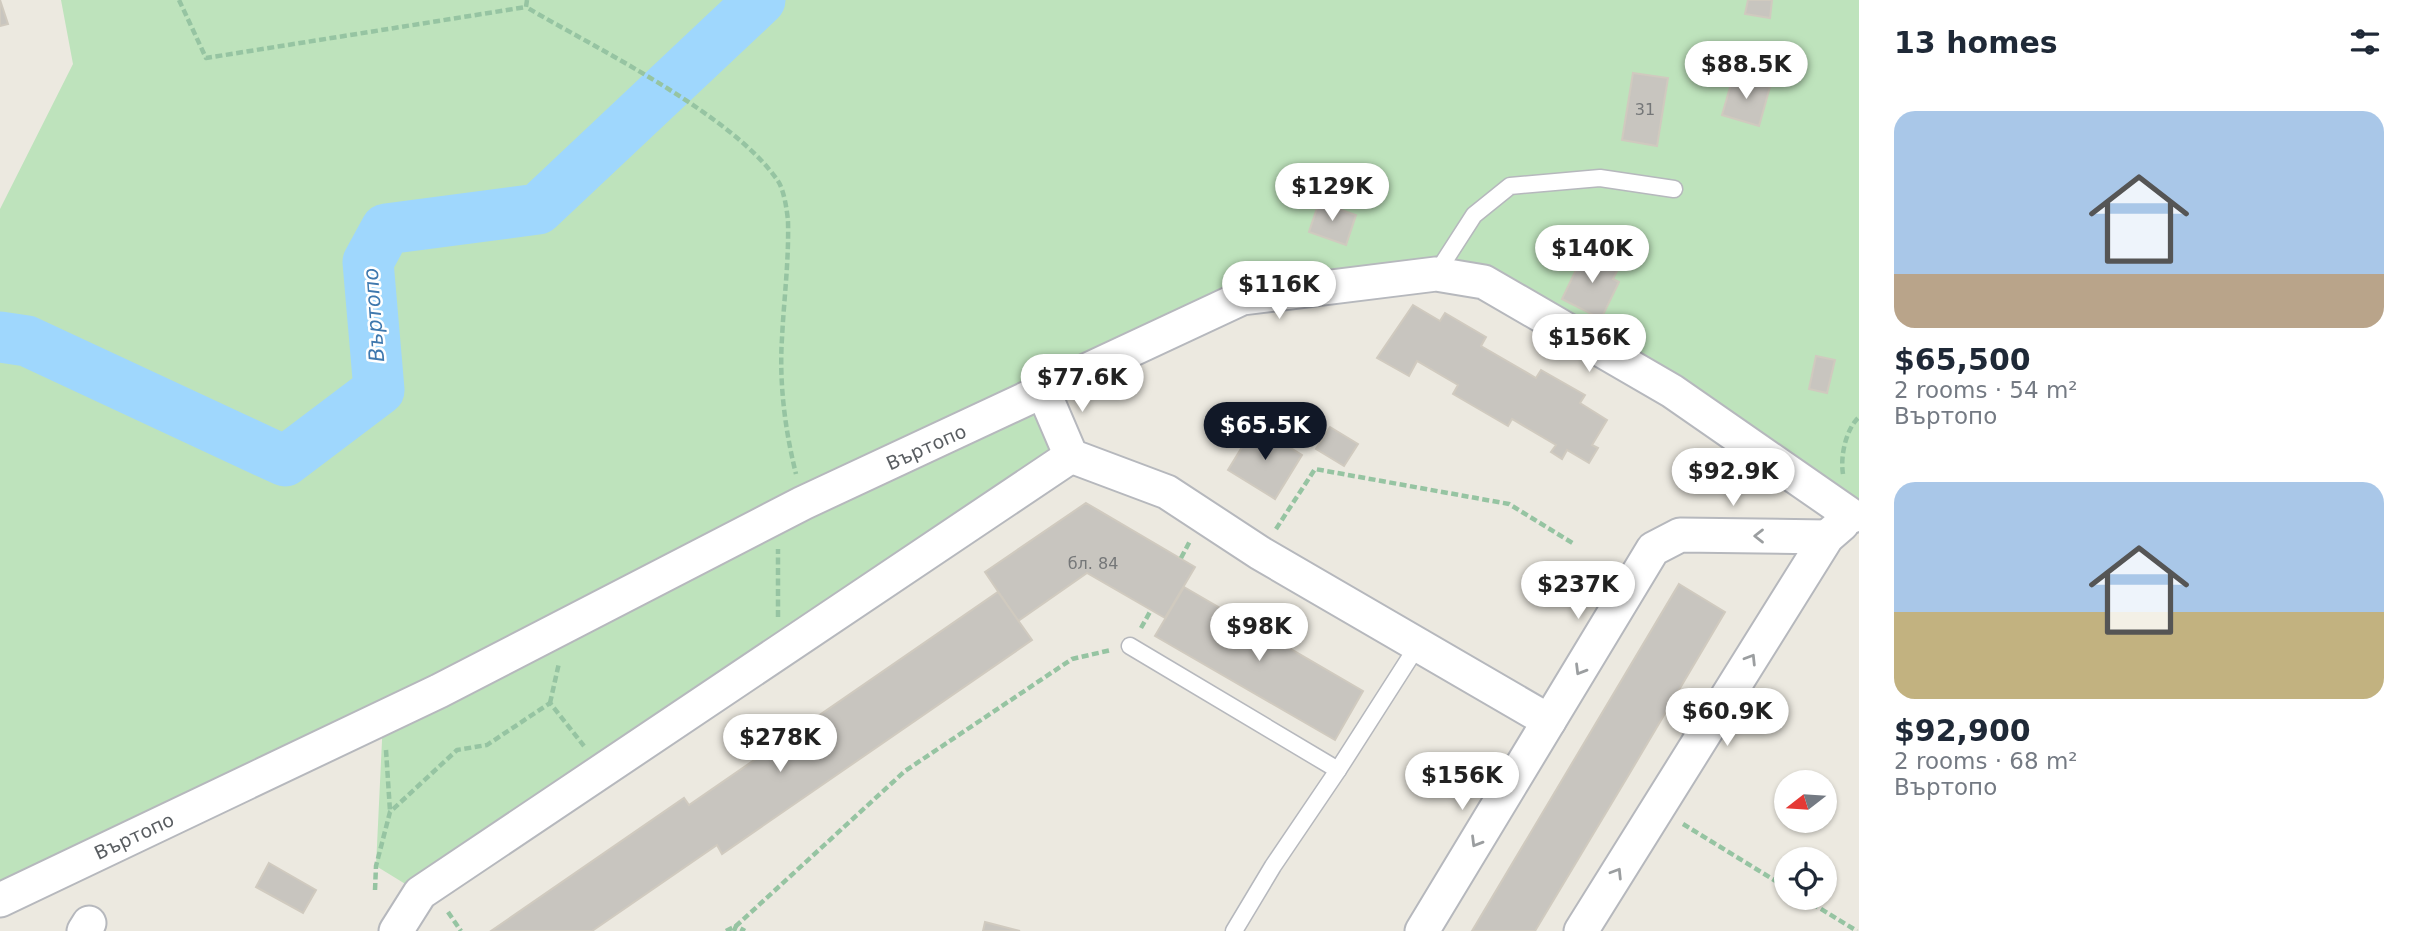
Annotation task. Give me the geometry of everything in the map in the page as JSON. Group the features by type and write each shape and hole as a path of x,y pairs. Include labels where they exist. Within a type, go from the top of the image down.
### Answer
{"street":[{"name":"Въртопо","path":"0,900 383,719 803,503 1044,393 1242,298 1436,274 1484,282 1683,398 1856,516"},
{"path":"1044,393 1071,456 1167,492 1261,553 1549,721"},
{"path":"396,931 420,893 1071,456"},
{"path":"1581,931 1827,537 1856,516"},
{"path":"1422,931 1653,549 1680,535 1827,537"}],"lane":[{"path":"1436,274 1474,215 1510,187 1600,178 1674,189"},
{"path":"1234,931 1273,866 1418,645"},
{"path":"1130,646 1338,770"}],"path":[{"path":"179,0 206,58 526,8 690,104 757,154 780,183 788,218 788,284 782,339 784,413 803,503"},
{"path":"526,8 527,0"},
{"path":"1856,516 1842,465 1850,425 1859,417"},
{"path":"1261,553 1315,469 1509,504 1574,544"},
{"path":"777,653 778,547"},
{"path":"726,931 735,928 905,771 1072,659 1130,646"},
{"path":"390,812 457,750 487,745 550,703 603,771"},
{"path":"375,890 376,866 390,812 383,719"},
{"path":"1658,808 1774,880"},
{"path":"1823,910 1857,931"},
{"path":"455,922 461,931"},
{"path":"735,928 745,931"}],"green space":[{"path":"61,0 1859,0 1859,499 1841,495 1436,274 1242,298 1044,393 1071,456 420,893 376,866 383,720 0,900 0,209 73,64"}],"building":[{"path":"0,0 8,24 0,26"},
{"path":"1748,0 1772,0 1770,18 1745,14"},
{"path":"1633,73 1668,78 1657,146 1622,140"},
{"path":"1733,77 1770,87 1759,126 1722,115"},
{"path":"1319,202 1356,215 1346,245 1309,232"},
{"path":"1585,251 1619,267 1613,279 1619,282 1601,319 1562,299"},
{"path":"1413,305 1440,321 1445,313 1486,337 1481,346 1536,378 1541,370 1585,395 1580,403 1607,420 1592,445 1598,448 1589,463 1567,450 1562,459 1551,452 1556,445 1512,419 1508,426 1453,394 1458,385 1417,361 1409,376 1377,358"},
{"path":"1816,356 1835,360 1827,393 1809,389"},
{"path":"1255,426 1302,455 1275,499 1228,470"},
{"path":"1330,427 1358,444 1344,466 1316,449"},
{"path":"1086,503 1195,567 1165,618 1087,573 1018,621 985,572"},
{"path":"1679,584 1725,612 1628,776 1535,931 1472,931"},
{"path":"1184,587 1363,691 1335,740 1155,636"},
{"path":"998,592 1032,640 722,854 717,845 592,931 491,931 684,798 689,805"},
{"path":"269,863 316,890 303,913 256,887"},
{"path":"985,922 1020,931 983,931"}],"waterway":[{"name":"Въртопо","path":"0,337 27,341 285,461 379,390 368,262 386,229 538,209 760,0"}]}
